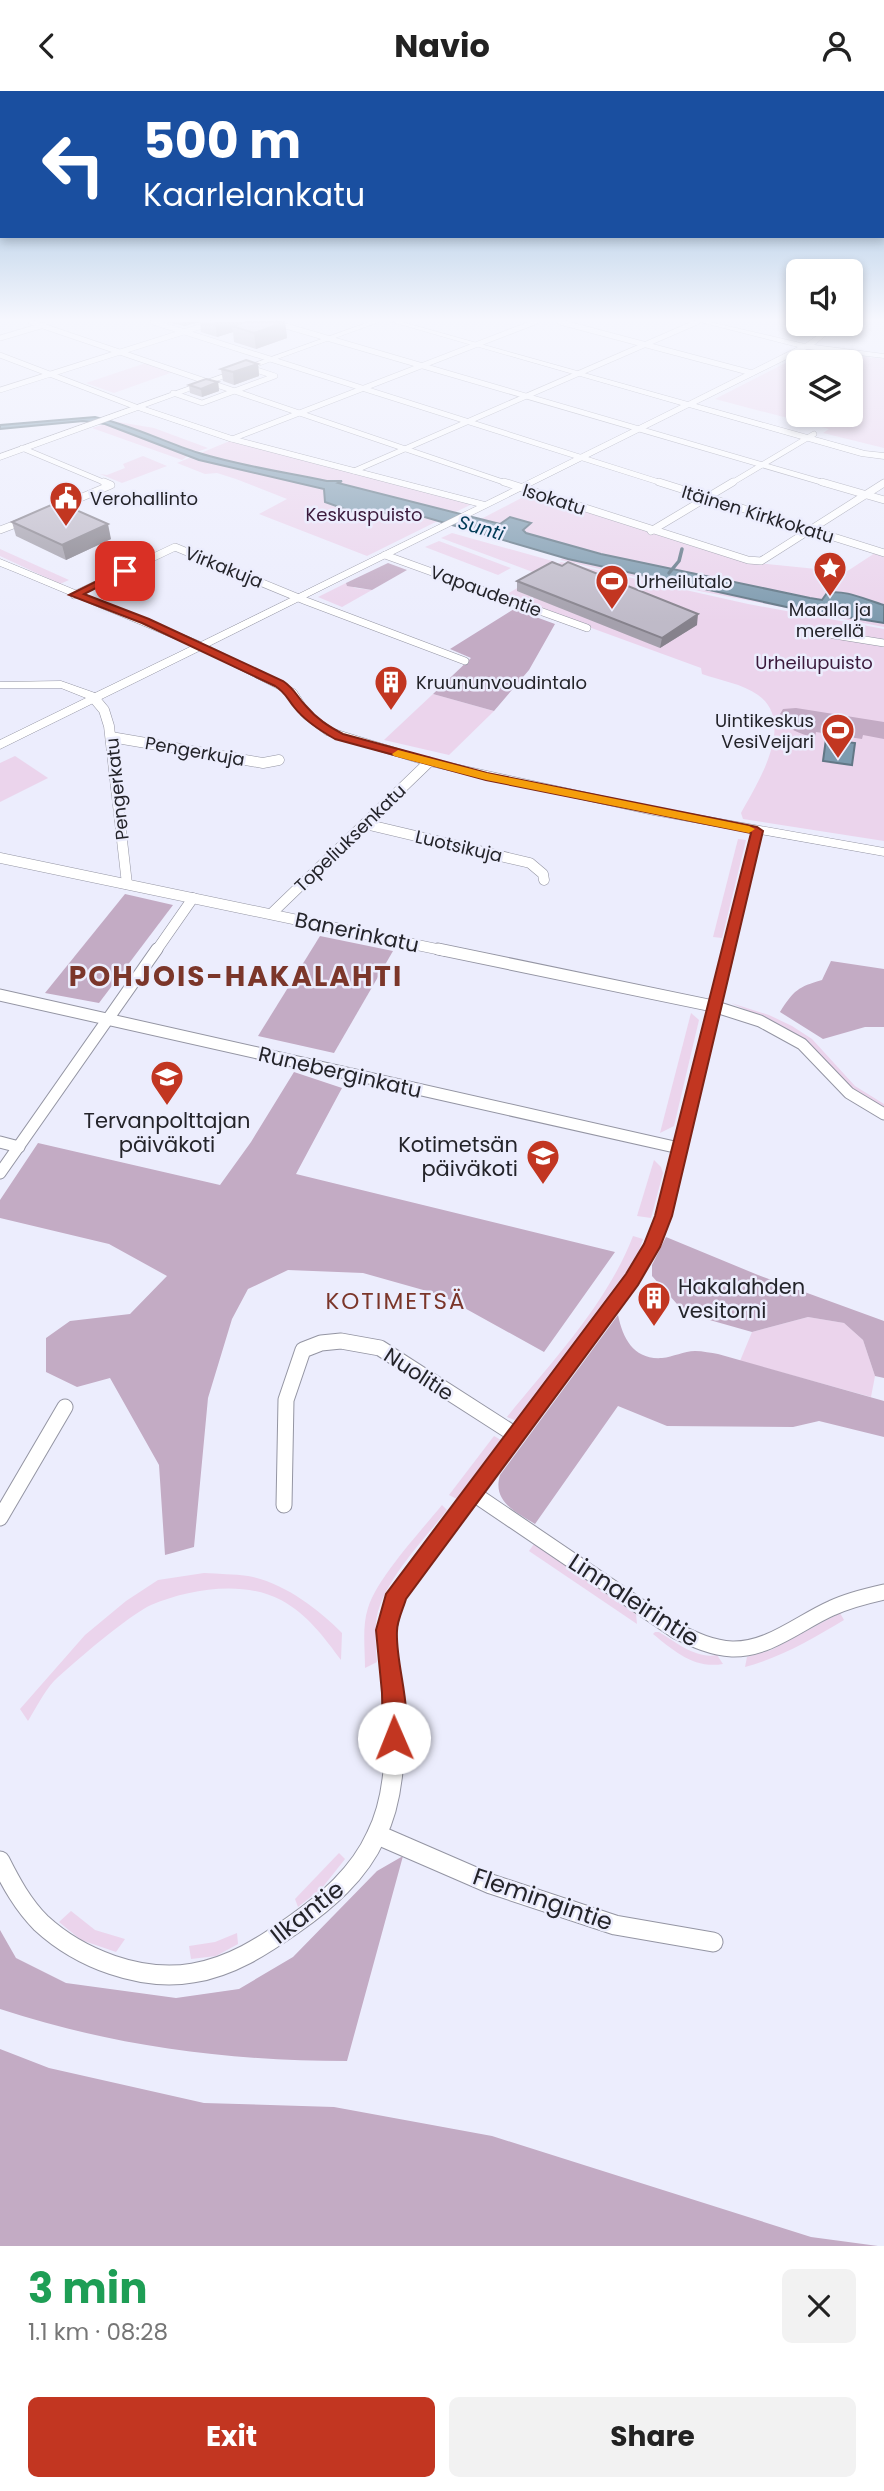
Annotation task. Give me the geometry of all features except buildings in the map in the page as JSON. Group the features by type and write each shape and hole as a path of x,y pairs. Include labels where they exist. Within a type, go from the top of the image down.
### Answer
{"main road":[{"path":"2,454 92,423"},
{"path":"183,423 232,439 486,505"},
{"path":"0,745 652,423"},
{"path":"762,423 864,454 884,455"},
{"path":"0,562 74,595 84,604 287,688 298,705 317,725 330,733 429,762 547,790 757,831 884,852"},
{"path":"0,685 62,684 78,688 94,698"}],"street":[{"path":"232,439 272,423"},
{"name":"Isokatu","path":"329,423 738,558 761,561 809,530"},
{"path":"354,471 463,423"},
{"name":"Itäinen Kirkkokatu","path":"472,423 884,553"},
{"path":"618,423 884,501"},
{"path":"651,531 811,436"},
{"path":"0,530 110,486 108,482 22,448"},
{"path":"809,530 884,483"},
{"name":"Virkakuja","path":"74,595 175,547 465,661"},
{"name":"Vapaudentie","path":"385,555 587,628"},
{"path":"828,634 884,643"},
{"name":"Pengerkatu","path":"94,698 104,710 111,737 127,884"},
{"name":"Pengerkuja","path":"111,737 263,763 279,760"},
{"name":"Topeliuksenkatu","path":"271,914 429,762"},
{"name":"Luotsikuja","path":"365,824 530,863 543,874 544,880"},
{"name":"Ilkantie","path":"0,1861 22,1902 48,1931 67,1944 123,1969 161,1977 194,1973 227,1963 266,1945 328,1900 361,1864 378,1835 391,1789 394,1755 393,1693 386,1630 397,1594 632,1279 651,1247 663,1216 757,831"},
{"name":"Banerinkatu","path":"0,858 713,1006"},
{"path":"0,1173 193,898"},
{"name":"Runeberginkatu","path":"0,995 679,1148"},
{"path":"713,1006 764,1023 794,1038 855,1099 884,1114"},
{"path":"0,1142 19,1147"},
{"name":"Nuolitie","path":"284,1504 286,1400 303,1350 315,1343 367,1343 380,1348 517,1436"},
{"path":"0,1518 65,1407"},
{"name":"Linnaleirintie","path":"474,1494 696,1644 713,1649 732,1650 763,1644 848,1600 884,1592"},
{"name":"Flemingintie","path":"378,1835 491,1884 615,1925 713,1942"}],"green space":[{"path":"116,423 154,428 208,448 197,452"},
{"path":"863,423 884,423 884,448 823,433 829,429 821,427 863,427"},
{"path":"105,424 188,456 182,460 92,428"},
{"name":"Keskuspuisto","path":"232,440 472,504 367,556 259,514 287,499 236,479 217,473 205,474 177,463"},
{"path":"143,456 167,466 122,483 100,474 107,475 125,468 123,464"},
{"path":"531,493 758,563 846,572 875,553 884,556 884,605 843,593 827,593 822,600 711,580 599,553 522,530 531,524 500,524 481,519"},
{"path":"452,533 556,562 538,574 441,538"},
{"path":"439,541 511,568 498,575 425,547"},
{"path":"0,549 69,580 60,584 0,556"},
{"path":"563,558 791,608 884,623 884,627 689,589 560,560"},
{"name":"Urheilupuisto","path":"561,562 748,604 884,629 884,841 743,819 741,813 764,770 774,737 774,721 769,707 752,691 702,674 701,668 504,596"},
{"path":"346,583 355,588 372,590 342,607 318,597"},
{"path":"433,694 494,711 449,755 384,740"},
{"path":"15,756 48,778 0,802 0,763"},
{"path":"738,839 746,840 722,938 713,937"},
{"path":"731,1003 769,1015 812,1039 855,1086 884,1104 884,1108 851,1089 808,1042"},
{"path":"691,1013 699,1020 674,1126 660,1133"},
{"path":"654,1160 663,1173 651,1218 637,1216"},
{"path":"633,1236 643,1239 636,1259 617,1287 517,1421 507,1417 594,1308 622,1261"},
{"path":"808,1317 844,1323 863,1340 875,1376 871,1397 740,1361 752,1332"},
{"path":"494,1436 501,1440 457,1499 449,1495"},
{"path":"442,1505 447,1510 404,1564 385,1594 376,1624 377,1662 365,1668 365,1622 373,1596 400,1555"},
{"path":"534,1544 636,1614 637,1624 529,1551"},
{"path":"204,1573 261,1579 299,1598 342,1633 341,1660 307,1619 281,1600 250,1590 199,1591 151,1605 116,1629 54,1681 28,1721 20,1709 85,1635 126,1601 158,1580"},
{"path":"840,1613 844,1620 820,1634 784,1653 745,1667 747,1657 771,1650"},
{"path":"655,1632 702,1655 717,1655 723,1664 703,1664 685,1657 653,1634"},
{"path":"339,1853 345,1859 322,1888 298,1907 295,1899"},
{"path":"71,1911 95,1930 125,1939 116,1952 81,1940 59,1922"},
{"path":"237,1933 238,1944 216,1956 191,1959 189,1946 215,1942"}],"shaded area":[{"path":"388,563 407,570 372,590 347,586 346,583"},
{"path":"514,609 555,624 529,670 494,711 433,694 471,658 450,649"},
{"path":"796,708 884,722 884,739 863,735 862,739 816,732 815,737 799,733 786,724 780,714 783,709"},
{"path":"125,894 173,905 99,1003 45,993"},
{"path":"320,936 393,951 334,1053 258,1036"},
{"path":"831,961 884,969 884,1027 865,1027 823,1039 780,1012 797,990 822,980"},
{"path":"294,1072 342,1088 296,1174 615,1252 544,1352 441,1295 363,1273 288,1270 248,1289 232,1319 208,1398 194,1547 165,1555 159,1465 110,1378 77,1387 46,1372 46,1338 70,1321 130,1314 167,1276 109,1244 0,1218 0,1200 38,1143 220,1185 251,1142"},
{"path":"666,1237 758,1275 884,1321 884,1378 875,1376 863,1340 844,1323 808,1317 752,1332 699,1317 677,1304 652,1276 652,1265"},
{"path":"618,1315 631,1346 637,1352 652,1358 695,1351 718,1354 884,1401 884,1437 819,1421 793,1427 667,1426 618,1406 535,1524 507,1505 499,1492 500,1475"},
{"path":"403,1856 347,2061 259,2058 171,2049 85,2033 0,2009 0,1930 16,1958 66,1983 176,1998 239,1989 293,1957 377,1871"},
{"path":"0,2049 49,2068 204,2103 334,2107 492,2136 811,2237 878,2246 0,2246"}],"water":[{"path":"29,423 67,423 0,429 0,425"},
{"name":"Sunti","path":"94,423 116,423 231,462 327,481 342,481 338,483 500,524 510,517 531,523 523,530 526,533 601,554 822,600 827,593 841,592 884,605 884,623 791,608 568,559 411,513 379,513 373,510 356,513 325,502 324,489 199,460 105,424"},
{"path":"826,739 855,743 852,765 823,761"}],"waterway":[{"path":"669,573 679,561 682,549"}],"slow traffic":[{"path":"398,754 486,777 749,829"}],"place":[{"name":"Verohallinto","path":"66,528"},
{"name":"Maalla ja merellä","path":"830,598"},
{"name":"Urheilutalo","path":"612,611"},
{"name":"Kruununvoudintalo","path":"391,712"},
{"name":"Uintikeskus VesiVeijari","path":"838,760"},
{"name":"Tervanpolttajan päiväkoti","path":"167,1107"},
{"name":"Kotimetsän päiväkoti","path":"543,1186"},
{"name":"Hakalahden vesitorni","path":"654,1328"}],"district":[{"name":"POHJOIS-HAKALAHTI","path":"236,976"},
{"name":"KOTIMETSÄ","path":"396,1301"}],"route":[{"path":"125,571 74,595 89,598 146,621 279,684 292,692 298,705 317,725 330,733 486,777 757,831 663,1216 651,1247 632,1279 397,1594 386,1630 393,1693 394,1738"}]}
